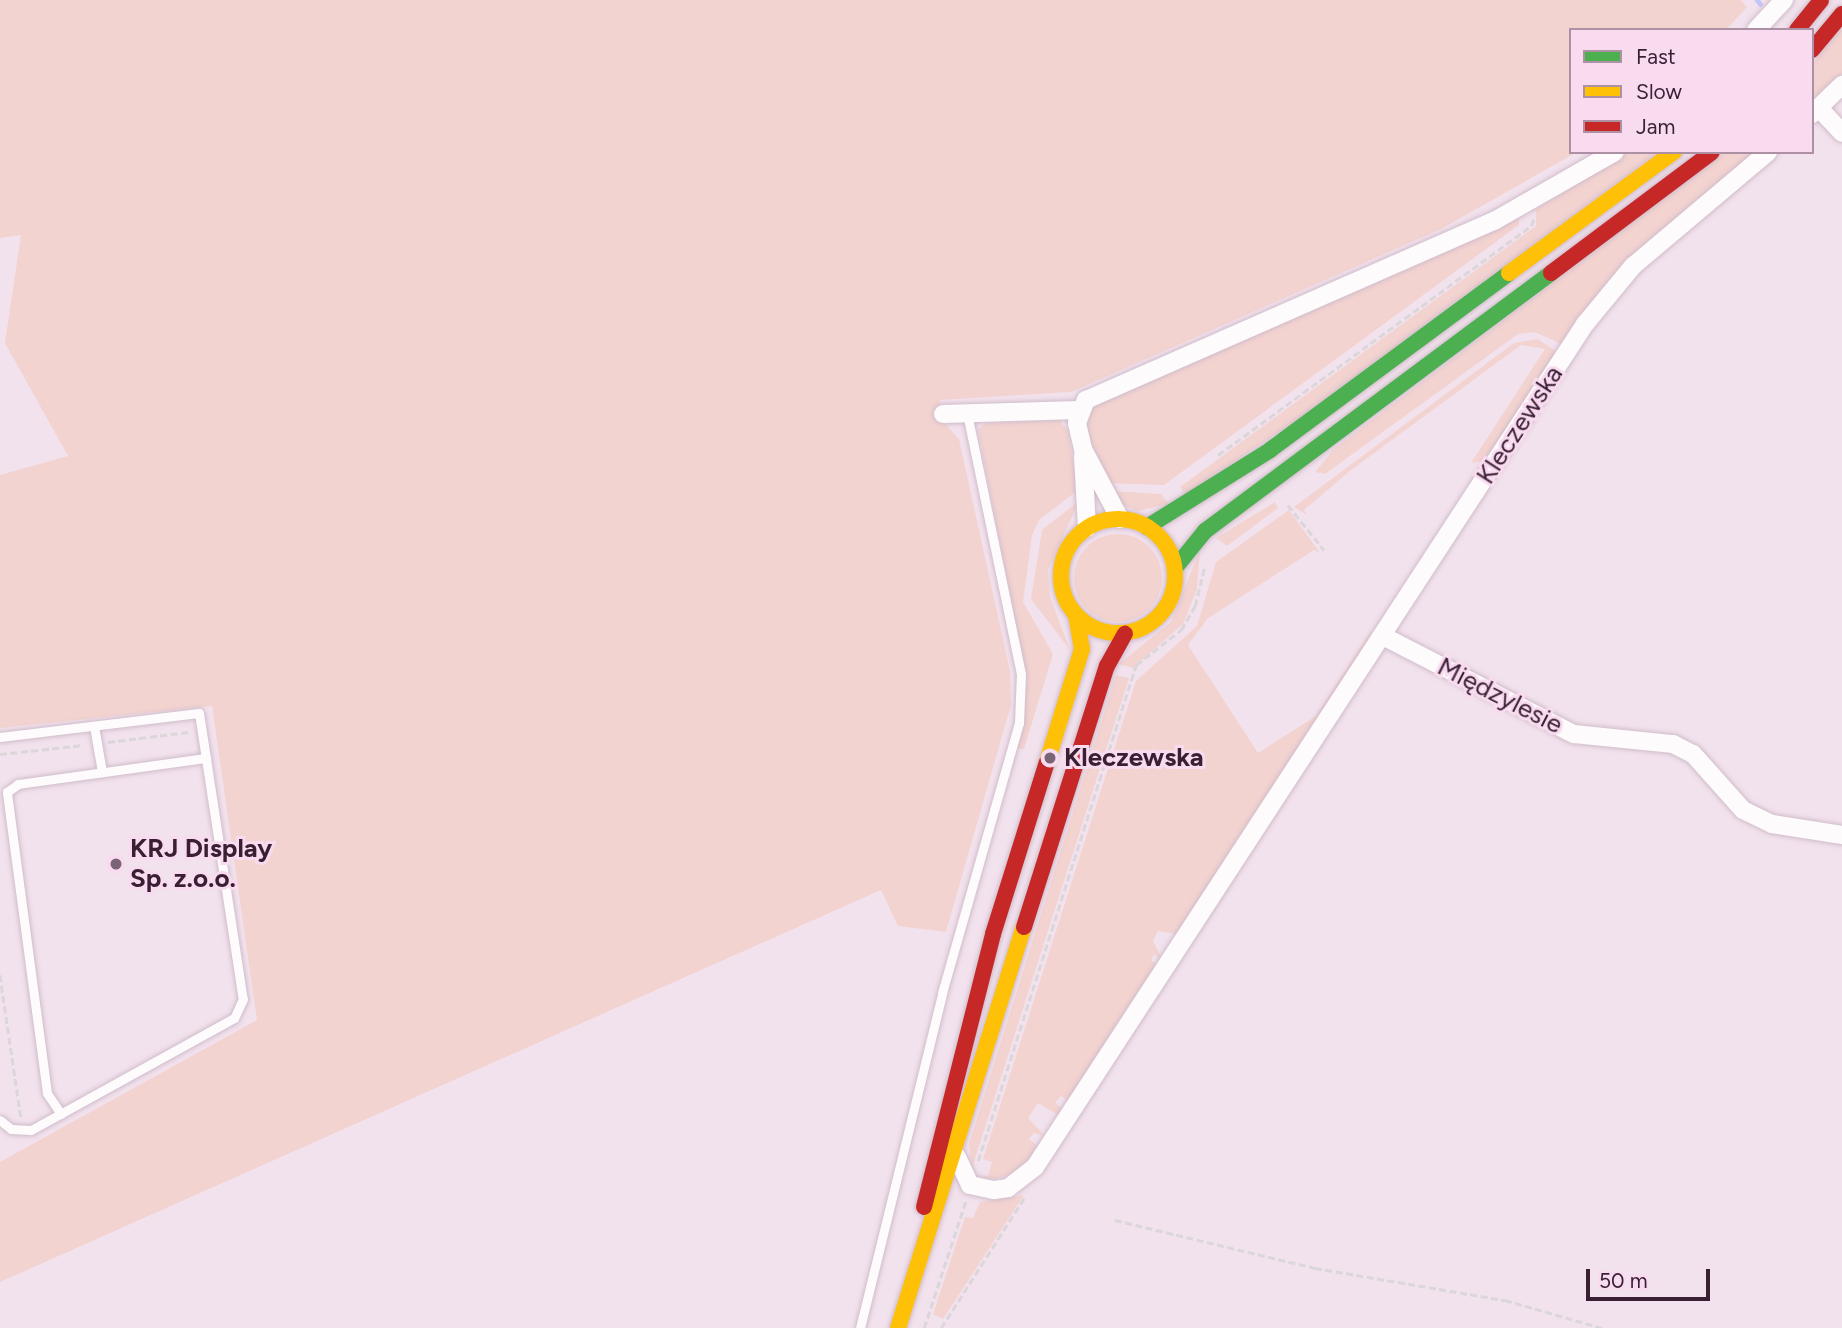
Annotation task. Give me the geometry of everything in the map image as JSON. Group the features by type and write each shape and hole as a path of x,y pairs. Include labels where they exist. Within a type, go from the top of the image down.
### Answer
{"main road":[{"path":"1799,28 1821,0"},
{"path":"1814,48 1842,14"},
{"path":"1147,527 1270,450 1671,154"},
{"path":"898,1328 957,1157 1107,666 1125,634 1164,611 1175,568 1197,537 1709,154"},
{"path":"904,1310 993,934 1082,649 1076,616 1065,598 1061,570 1070,546 1087,528 1120,519 1147,527 1165,544 1175,568"},
{"path":"1076,616 1098,630 1125,634"}],"street":[{"path":"1758,28 1784,0"},
{"path":"1842,85 1816,111 1842,133"},
{"path":"1087,528 1078,410 1086,400 1530,204 1612,154"},
{"name":"Kleczewska","path":"970,1185 1008,1188 1035,1167 1593,314 1633,266 1766,154"},
{"path":"943,414 1078,410"},
{"path":"1083,449 1120,519"},
{"name":"Międzylesie","path":"1383,636 1574,734 1648,738 1683,749 1743,810 1772,824 1842,835"},
{"path":"940,1209 970,1185 957,1157"}],"lane":[{"path":"860,1328 942,993 1019,723 1021,674 967,413"},
{"path":"0,737 199,713 240,1009 61,1114 21,1132 0,1120"},
{"path":"94,726 102,772"},
{"path":"61,1114 47,1093 4,804 18,784 206,758"}],"path":[{"path":"1207,463 1531,226 1530,204"},
{"path":"1288,505 1324,550"},
{"path":"924,1328 1136,665 1173,638 1195,606 1206,559 1197,537"},
{"path":"0,975 21,1117"},
{"path":"941,1328 1026,1195"},
{"path":"1115,1220 1315,1268 1505,1300 1602,1328"}],"shaded area":[{"path":"0,0 1741,0 1747,7 1728,28 1569,28 1569,154 1573,154 1441,229 1071,392 940,400 943,422 959,439 1010,671 1011,705 946,932 898,926 881,890 0,1282 0,1162 257,1020 212,706 0,728 0,475 68,456 5,343 21,235 0,238"},
{"path":"1842,28 1842,74 1814,102 1814,62"},
{"path":"1625,154 1655,154 1289,425 1185,494 1180,487 1536,226 1536,209"},
{"path":"1723,154 1754,154 1578,320 1561,344 1535,332 1518,334 1325,474 1315,472 1334,449"},
{"path":"1519,218 1519,225 1164,485 1105,483 1085,425 1093,407"},
{"path":"1538,339 1557,352 1485,461 1471,463 1545,349 1521,345 1351,470 1304,510 1307,515 1294,507 1514,343"},
{"path":"1059,420 1068,431 1078,490 1039,520 1032,535 1023,602 1053,654 1024,749 1017,748 1027,682 978,430 985,423"},
{"path":"1113,491 1161,494 1169,504 1137,511 1121,504"},
{"path":"1079,501 1048,570 1050,597 1070,650 1031,599 1042,530"},
{"path":"1275,502 1278,508 1227,546 1216,538"},
{"path":"1289,510 1320,553 1314,550 1208,618 1188,645 1258,753 1316,716 1371,631 1370,640 1179,934 1158,931 1153,941 1162,959 1154,954 1151,960 1159,966 1071,1103 1061,1096 1055,1103 1066,1111 1058,1115 1038,1103 1028,1118 1045,1136 1034,1133 1029,1139 1038,1146 1023,1167 1001,1178 991,1179 978,1175 988,1176 992,1162 983,1159 1136,681 1197,626 1216,562"},
{"path":"1118,534 1143,541 1155,553 1162,578 1155,603 1143,615 1118,622 1093,615 1081,603 1074,578 1081,553 1093,541"},
{"path":"1200,550 1197,589 1183,624 1133,668 1119,664 1171,622"},
{"path":"1116,675 1129,678 972,1168 969,1144"},
{"path":"1024,1195 943,1319 933,1314 965,1217 973,1218 980,1202"}],"waterway":[{"path":"1757,0 1760,4"}],"traffic: fast":[{"path":"1147,527 1270,450 1509,273"},
{"path":"1175,568 1205,531 1551,273"}],"traffic: slow":[{"path":"1509,273 1671,154"},
{"path":"1118,519 1140,523 1158,536 1171,554 1175,576 1171,598 1158,616 1140,629 1118,633 1096,629 1078,616 1065,598 1061,576 1065,554 1078,536 1096,523 1118,519"},
{"path":"1047,762 1082,649 1076,616"},
{"path":"898,1328 1024,927"}],"traffic: jam":[{"path":"1799,28 1821,0"},
{"path":"1814,48 1842,14"},
{"path":"1551,273 1709,154"},
{"path":"1024,927 1107,666 1125,634"},
{"path":"924,1207 993,934 1047,762"}],"place":[{"name":"Kleczewska","path":"1050,758"},
{"name":"KRJ Display Sp. z.o.o.","path":"116,864"}]}
